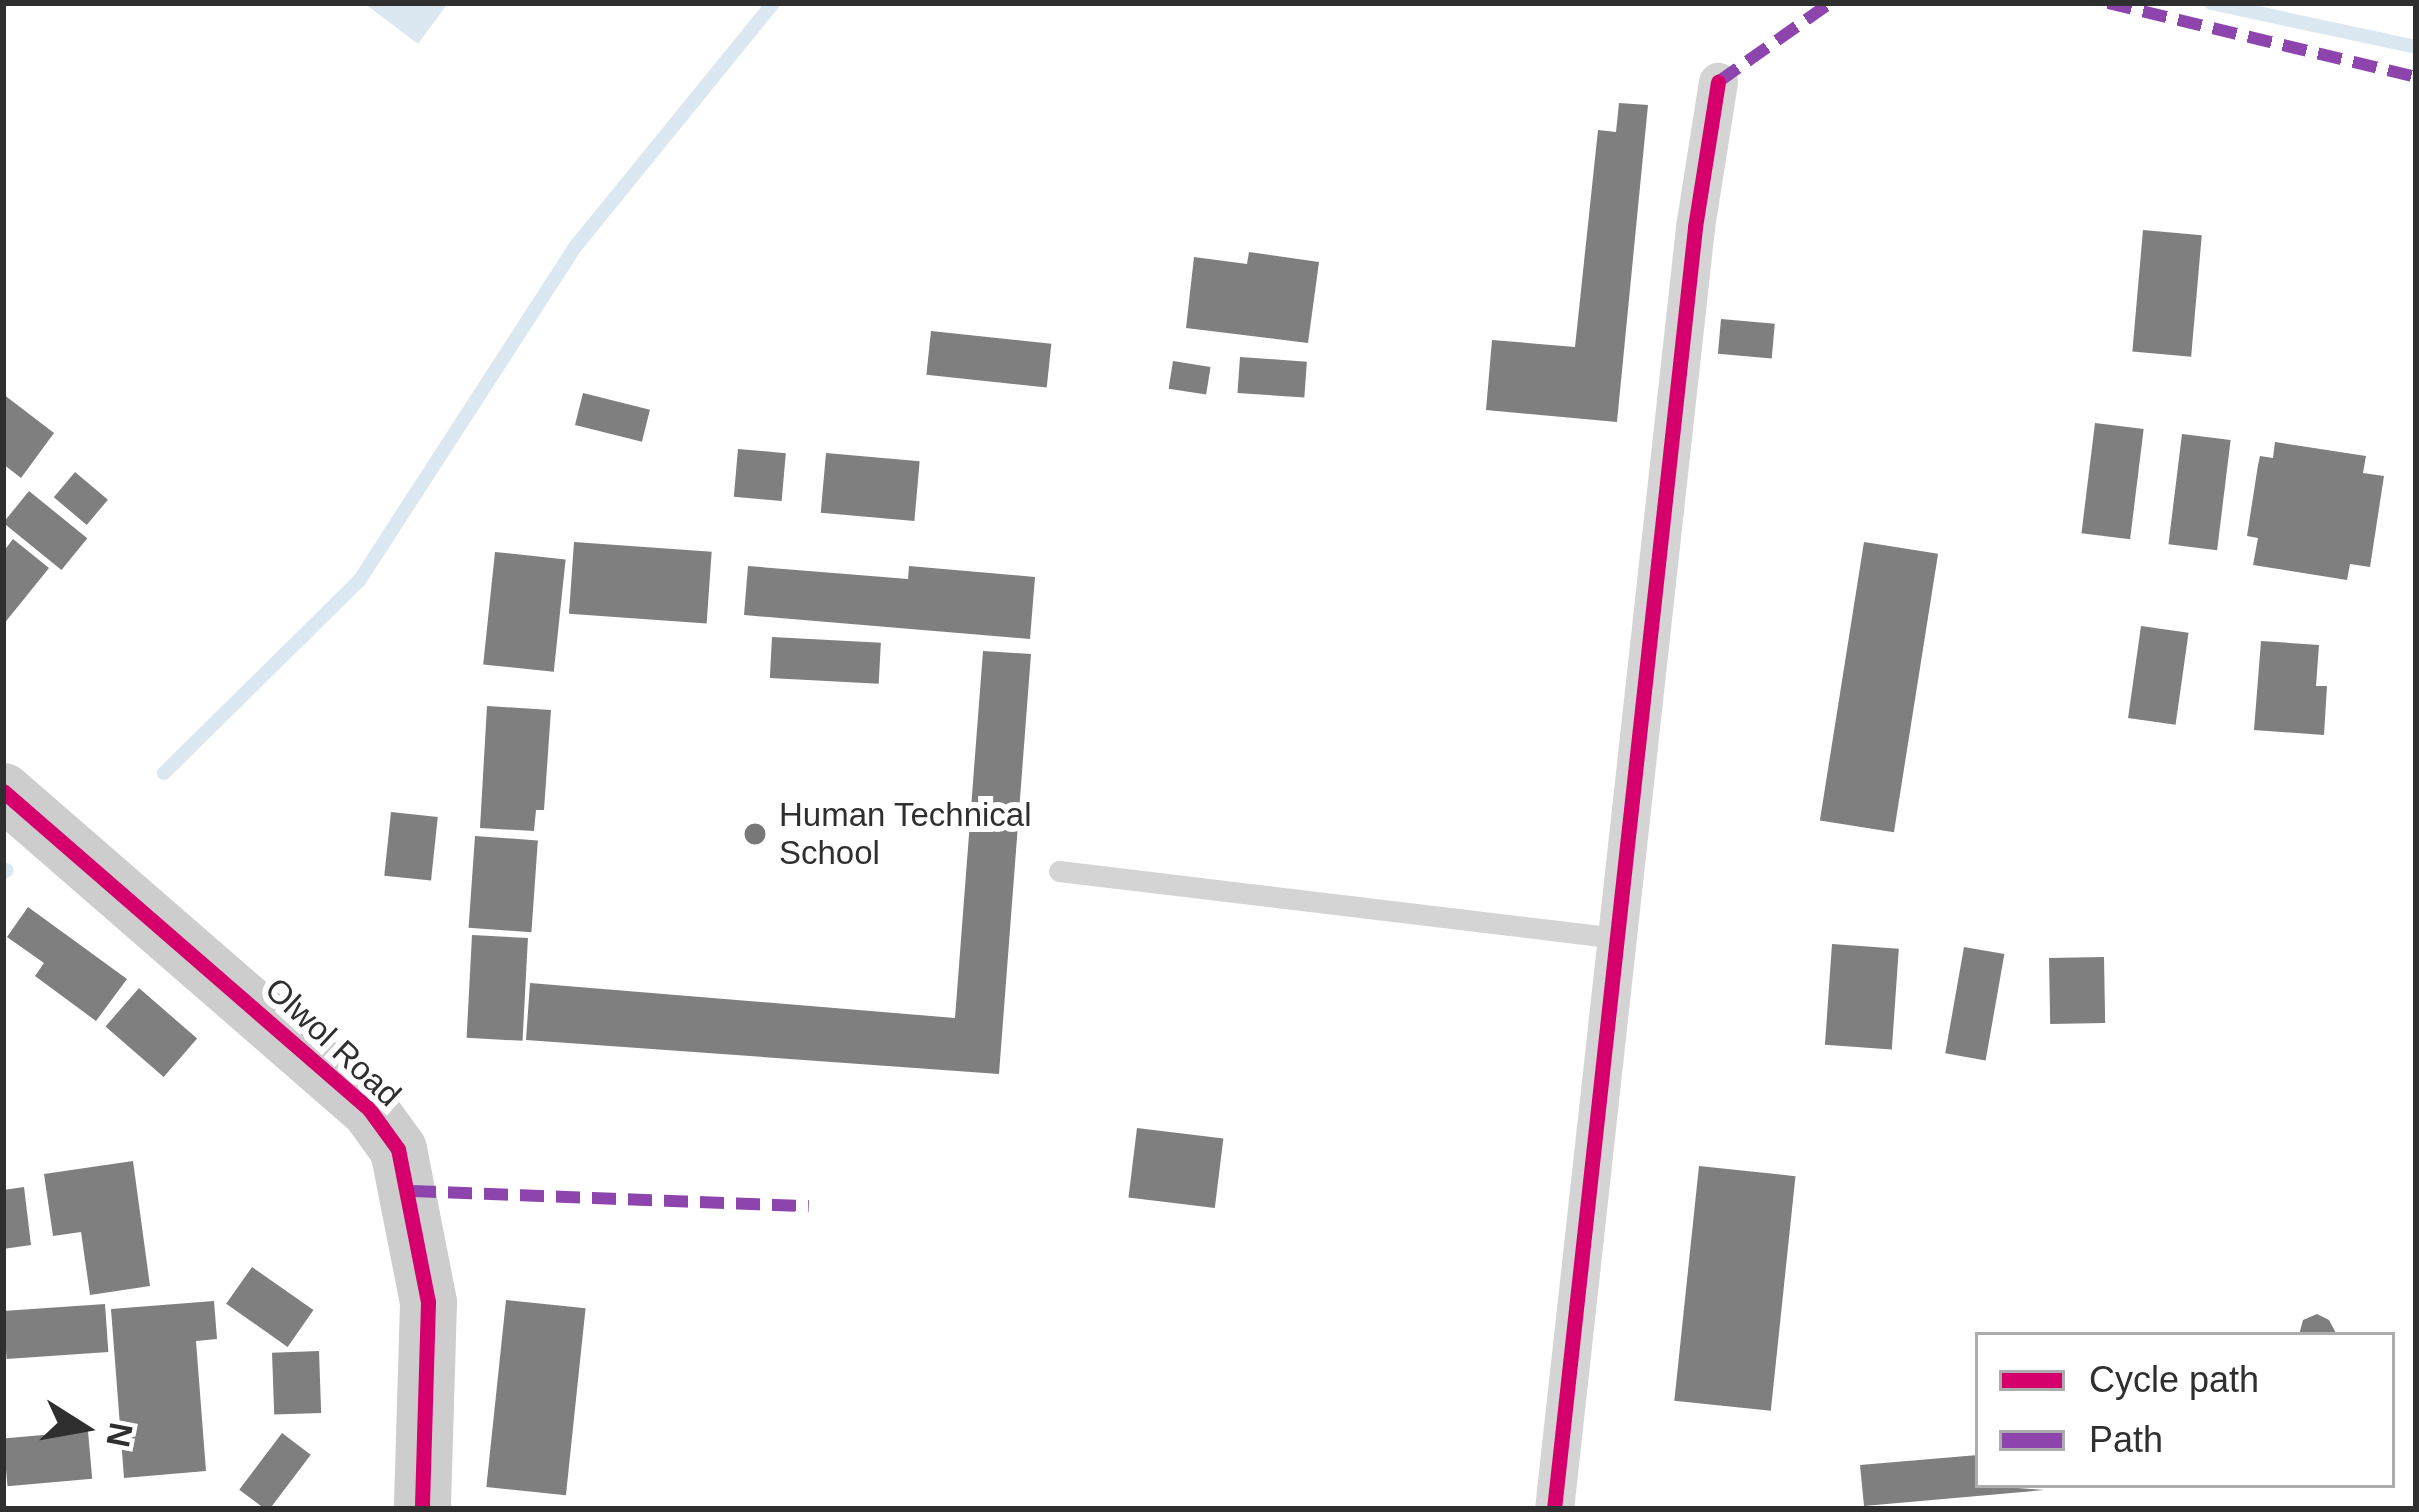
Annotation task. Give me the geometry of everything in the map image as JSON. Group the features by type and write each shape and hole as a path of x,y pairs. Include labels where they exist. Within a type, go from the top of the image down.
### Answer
{"street":[{"path":"1554,1509 1695,227 1718,82"},
{"name":"Olwol Road","path":"3,791 370,1109 398,1149 428,1302 422,1509"}],"lane":[{"path":"1059,871 1617,938"}],"shaded area":[{"path":"364,3 448,3 418,44"}],"building":[{"path":"1619,103 1648,105 1617,422 1486,410 1492,340 1575,347 1598,130 1616,132"},
{"path":"2143,230 2202,235 2191,357 2132,352"},
{"path":"1249,252 1319,262 1308,343 1186,328 1194,257 1247,264"},
{"path":"1721,319 1775,324 1772,359 1718,354"},
{"path":"931,331 1051,344 1047,387 926,375"},
{"path":"1240,357 1307,362 1304,398 1237,393"},
{"path":"1173,361 1211,367 1206,395 1169,389"},
{"path":"583,393 650,410 642,442 575,425"},
{"path":"3,394 54,433 21,478 3,464"},
{"path":"2095,423 2144,429 2130,539 2081,533"},
{"path":"2182,434 2231,440 2217,550 2168,544"},
{"path":"2275,442 2366,456 2363,473 2384,476 2370,567 2350,564 2347,580 2253,565 2258,538 2247,536 2258,465 2260,456 2273,458"},
{"path":"738,449 786,453 782,501 734,497"},
{"path":"826,453 920,461 914,521 821,513"},
{"path":"75,472 108,500 87,525 54,497"},
{"path":"29,491 87,538 61,570 3,523"},
{"path":"13,539 49,568 3,625 3,552"},
{"path":"574,542 712,552 707,623 569,614"},
{"path":"1864,542 1938,554 1894,832 1820,821"},
{"path":"495,552 566,559 554,672 483,664"},
{"path":"748,566 908,579 909,566 1035,577 1030,639 744,615"},
{"path":"2141,626 2189,633 2176,725 2128,718"},
{"path":"772,637 881,643 879,684 770,678"},
{"path":"2261,641 2319,645 2316,686 2327,686 2324,735 2254,730"},
{"path":"983,651 1031,654 999,1074 526,1040 530,983 955,1018"},
{"path":"487,706 551,710 544,810 536,810 534,831 480,828"},
{"path":"391,812 438,817 431,881 384,876"},
{"path":"475,836 538,840 531,932 469,928"},
{"path":"28,907 127,979 96,1021 35,976 44,963 7,937"},
{"path":"472,935 528,938 523,1041 467,1038"},
{"path":"1832,944 1899,949 1892,1049 1825,1045"},
{"path":"1964,947 2004,954 1986,1060 1945,1053"},
{"path":"2104,957 2105,1023 2050,1024 2049,958"},
{"path":"139,988 197,1039 164,1077 106,1026"},
{"path":"1137,1128 1223,1139 1215,1208 1128,1197"},
{"path":"133,1161 150,1286 90,1295 81,1232 53,1236 44,1174"},
{"path":"1699,1166 1795,1176 1771,1411 1674,1401"},
{"path":"24,1187 31,1245 3,1249 3,1190"},
{"path":"252,1267 313,1310 288,1347 226,1304"},
{"path":"506,1300 586,1308 566,1495 486,1487"},
{"path":"214,1301 217,1339 196,1341 206,1471 124,1478 111,1309"},
{"path":"105,1304 108,1352 7,1359 3,1311"},
{"path":"2317,1314 2329,1320 2335,1332 2300,1332 2303,1320"},
{"path":"319,1351 321,1413 274,1415 272,1353"},
{"path":"88,1431 92,1479 8,1486 3,1438"},
{"path":"282,1433 311,1455 270,1509 239,1490"},
{"path":"1975,1455 1975,1488 2044,1490 1864,1506 1860,1465"}],"waterway":[{"path":"164,773 359,581 575,247 773,3"},
{"path":"2211,3 2416,47"},
{"path":"3,872 7,870"}],"marked path":[{"path":"1718,82 1830,3"},
{"path":"2108,3 2416,77"},
{"path":"412,1191 809,1206"}],"cycle path":[{"path":"1554,1509 1695,227 1718,82"},
{"path":"3,791 369,1109 398,1149 428,1302 422,1509"}],"place":[{"name":"Human Technical School","path":"755,834"}]}
